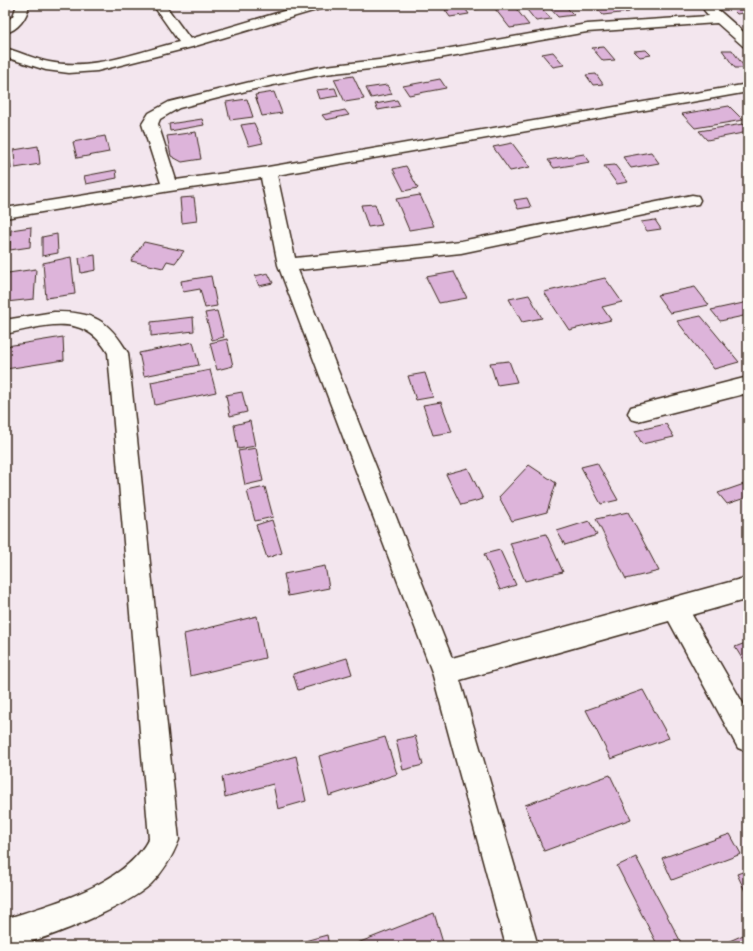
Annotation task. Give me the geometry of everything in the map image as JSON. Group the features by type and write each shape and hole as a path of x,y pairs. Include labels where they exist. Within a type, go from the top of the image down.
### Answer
{"street":[{"path":"5,29 13,24 21,14 23,5"},
{"path":"160,5 187,44"},
{"path":"704,5 748,43"},
{"path":"5,52 46,66 69,69 97,67 187,44 312,6"},
{"path":"170,186 150,124 154,116 174,105 250,86 325,70 388,63 587,28 721,19"},
{"path":"5,213 170,186 268,172 748,88"},
{"path":"268,172 288,265 445,672 522,946"},
{"path":"288,265 461,247 692,200"},
{"path":"5,327 72,318 83,320 92,323 104,332 114,342 118,353 164,840 162,849 156,858 146,868 116,890 79,909 5,934"},
{"path":"638,413 748,385"},
{"path":"445,672 748,588"},
{"path":"675,608 748,738"}],"building":[{"path":"467,5 490,5 492,7 470,10"},
{"path":"492,5 513,5 529,25 510,28"},
{"path":"523,5 539,5 551,19 536,21"},
{"path":"547,5 564,5 574,15 558,17"},
{"path":"594,5 623,5 629,12 603,15"},
{"path":"728,5 748,5 748,12 737,14"},
{"path":"464,7 469,14 450,17 445,10"},
{"path":"604,47 615,60 603,61 592,48"},
{"path":"646,50 651,55 640,57 634,51"},
{"path":"722,50 732,50 745,68 735,68"},
{"path":"553,52 564,65 553,67 542,54"},
{"path":"596,74 603,84 593,85 586,75"},
{"path":"353,76 364,99 345,102 334,79"},
{"path":"440,79 446,88 409,95 403,86"},
{"path":"387,85 392,94 371,98 366,88"},
{"path":"335,88 338,96 319,99 316,90"},
{"path":"274,92 282,113 262,116 255,95"},
{"path":"247,99 253,117 230,120 226,102"},
{"path":"397,100 400,106 378,110 375,104"},
{"path":"729,106 743,120 695,128 682,114"},
{"path":"345,110 349,115 326,120 322,115"},
{"path":"202,119 204,125 170,131 169,124"},
{"path":"254,123 263,143 249,146 241,125"},
{"path":"743,124 748,129 748,132 707,140 699,131"},
{"path":"196,132 201,159 182,162 171,156 167,136"},
{"path":"105,136 109,152 77,158 73,142"},
{"path":"512,143 530,167 510,171 493,147"},
{"path":"38,146 40,164 15,168 14,150"},
{"path":"9,151 11,169 5,170 5,152"},
{"path":"651,152 659,163 631,168 623,157"},
{"path":"584,154 590,162 554,168 548,160"},
{"path":"615,165 628,182 617,184 604,166"},
{"path":"406,166 418,188 404,191 393,169"},
{"path":"116,170 117,178 86,184 84,176"},
{"path":"420,195 434,226 409,230 396,199"},
{"path":"194,197 197,221 182,223 180,198"},
{"path":"527,198 531,207 518,209 514,200"},
{"path":"375,204 382,225 368,227 361,205"},
{"path":"655,220 661,229 647,231 641,222"},
{"path":"31,227 30,247 10,250 11,230"},
{"path":"57,234 58,253 42,256 42,237"},
{"path":"144,242 184,251 175,263 167,261 163,268 131,261"},
{"path":"95,255 96,270 81,273 79,258"},
{"path":"71,257 75,294 46,298 43,263"},
{"path":"36,269 34,299 6,302 8,273"},
{"path":"454,272 467,298 439,303 426,277"},
{"path":"268,273 273,283 259,286 255,276"},
{"path":"211,276 217,306 205,308 200,289 183,292 181,281"},
{"path":"605,278 622,302 602,307 611,320 569,330 544,292"},
{"path":"695,287 709,305 670,313 657,295"},
{"path":"529,295 542,318 522,322 509,299"},
{"path":"748,302 748,315 720,321 711,310"},
{"path":"217,311 224,337 212,340 205,313"},
{"path":"701,316 739,362 714,369 677,321"},
{"path":"193,317 194,331 151,336 151,322"},
{"path":"63,337 64,360 6,369 7,346"},
{"path":"227,339 233,366 217,370 210,343"},
{"path":"193,342 199,365 144,376 139,353"},
{"path":"509,361 517,382 497,385 490,363"},
{"path":"210,370 216,392 155,405 151,382"},
{"path":"425,373 433,397 416,400 408,376"},
{"path":"242,392 247,412 230,416 226,395"},
{"path":"441,402 452,432 433,435 423,405"},
{"path":"250,421 255,446 238,449 234,425"},
{"path":"666,424 674,437 642,444 635,431"},
{"path":"256,448 263,481 245,485 238,451"},
{"path":"597,463 618,500 601,504 581,467"},
{"path":"529,465 556,483 547,512 512,521 499,497"},
{"path":"468,468 483,499 461,505 446,474"},
{"path":"747,483 748,497 727,504 718,493"},
{"path":"265,487 273,517 255,521 247,491"},
{"path":"628,512 659,571 626,579 596,519"},
{"path":"272,520 282,553 267,558 256,525"},
{"path":"589,521 597,535 565,545 557,531"},
{"path":"546,534 563,572 525,581 510,543"},
{"path":"500,550 516,585 500,590 484,554"},
{"path":"325,566 329,588 288,596 284,574"},
{"path":"257,616 265,658 190,676 184,634"},
{"path":"748,642 748,668 735,647"},
{"path":"347,658 352,674 298,690 293,674"},
{"path":"643,690 669,738 611,759 586,710"},
{"path":"415,736 423,765 403,770 396,740"},
{"path":"385,737 397,774 329,796 319,756"},
{"path":"296,756 306,801 278,809 273,784 225,797 222,777"},
{"path":"610,775 631,819 544,851 525,805"},
{"path":"730,834 741,854 672,880 662,858"},
{"path":"636,857 683,946 658,946 617,866"},
{"path":"748,870 748,890 745,891 737,874"},
{"path":"434,913 444,946 350,946"},
{"path":"748,933 748,946 718,946"},
{"path":"327,935 329,946 286,946"}]}
